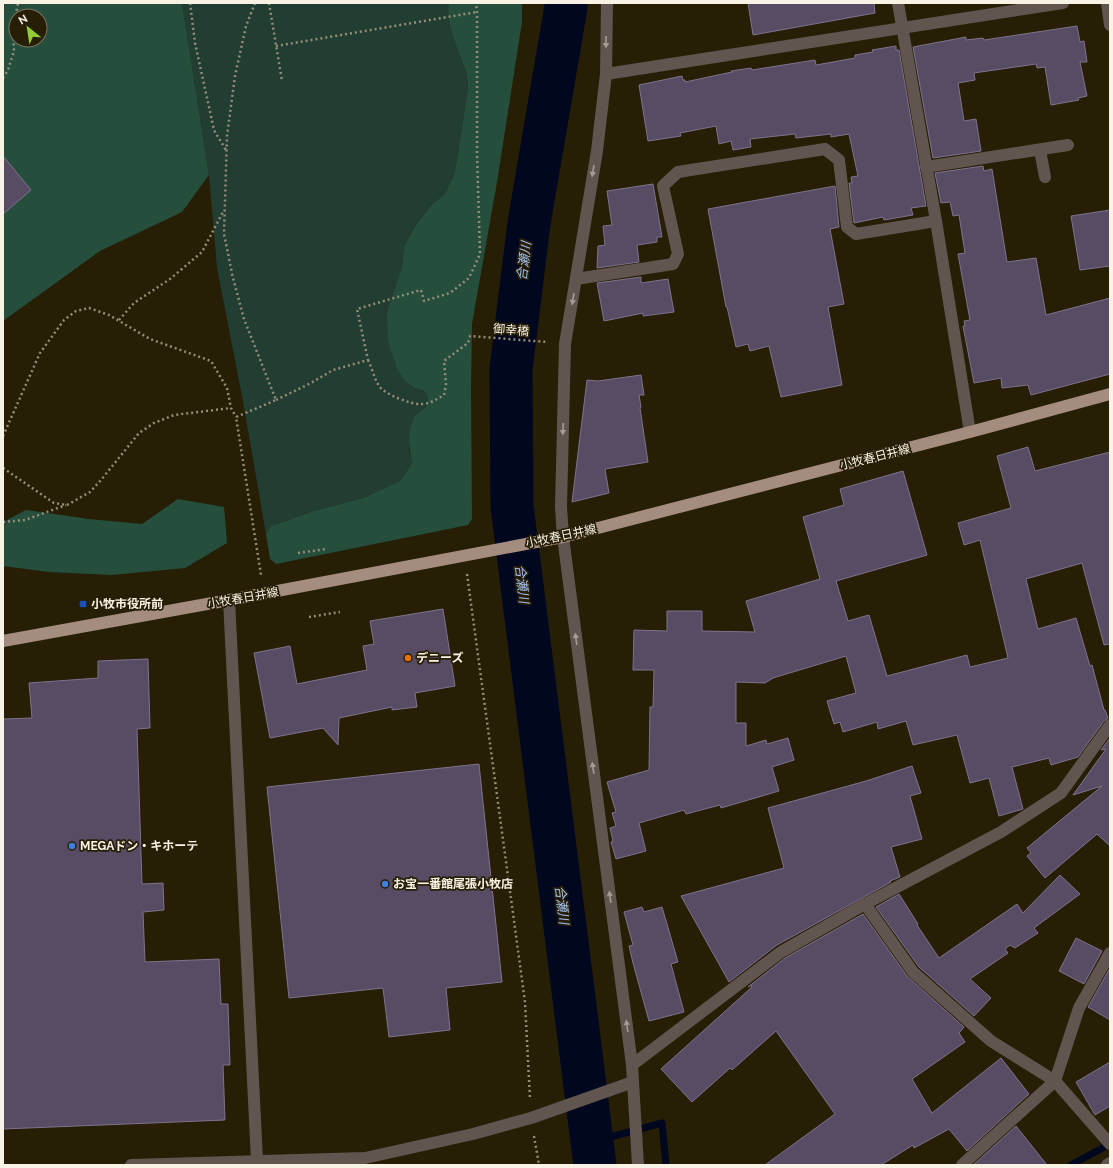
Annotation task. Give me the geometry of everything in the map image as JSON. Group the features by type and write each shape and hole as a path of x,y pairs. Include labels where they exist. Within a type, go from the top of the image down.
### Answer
{"main road":[{"name":"小牧春日井線","path":"3,640 264,594 563,537 970,432 1110,394"}],"street":[{"path":"606,3 606,74 597,151 565,344 561,507 563,537 632,1064 630,1083 638,1165"},
{"path":"898,3 936,221 970,432"},
{"path":"606,74 902,28 1027,6 1064,3"},
{"path":"1107,3 1110,25"},
{"path":"926,167 1068,145"},
{"path":"576,279 673,264 678,254 663,186 678,172 825,150 839,160 847,228 856,234 936,221"},
{"path":"1040,150 1045,177"},
{"path":"229,600 256,1160"},
{"path":"632,1064 781,952 865,904 1001,832 1061,793 1110,725"},
{"path":"865,904 912,972 991,1041 1055,1082 1110,1144"},
{"path":"962,1165 1055,1082 1079,1008 1110,953"},
{"path":"131,1165 256,1160 364,1158 473,1134 531,1118 630,1083"}],"path":[{"path":"3,78 8,70 14,51 13,30 18,3"},
{"path":"190,3 195,43 214,130 227,152"},
{"path":"254,3 246,26 235,76 227,136 224,234 233,278 244,319 276,400"},
{"path":"269,3 282,81"},
{"path":"236,417 276,400 311,383 333,370 368,360 357,309 421,290 424,301 450,293 469,278 480,254 477,153 476,3"},
{"path":"276,46 477,12"},
{"path":"119,320 134,303 170,280 202,252 225,208"},
{"path":"3,436 40,353 64,320 76,311 89,308 109,314 150,339 211,361 227,388 231,408 236,417 264,594"},
{"name":"御幸橋","path":"368,360 379,386 389,393 407,401 421,404 434,401 444,394 446,385 444,361 468,343 470,336 551,342"},
{"path":"3,522 25,520 67,505 90,492 139,433 154,423 174,415 231,408"},
{"path":"3,468 54,503 67,505"},
{"path":"298,553 327,549"},
{"path":"465,556 525,1002 531,1118 539,1165"},
{"path":"309,617 340,612"}],"green space":[{"path":"3,3 182,3 209,175 182,212 100,251 3,321"},
{"path":"182,3 449,3 448,10 451,28 467,78 468,88 455,172 445,194 432,204 414,228 404,246 402,267 395,290 415,388 427,393 428,405 416,415 409,449 412,463 400,481 363,498 314,511 271,526 266,534 242,396 217,268 209,175"},
{"path":"449,3 522,3 522,22 497,182 472,324 472,519 468,525 276,564 270,559 266,534 271,526 314,511 363,498 400,481 412,463 410,433 412,421 418,413 428,405 427,394 404,380 396,366 388,341 387,313 402,267 404,246 414,228 432,204 445,194 455,172 468,86 466,72 451,28 448,10"},
{"path":"178,499 224,507 227,543 185,568 112,575 49,572 3,566 3,522 26,510 89,519 142,524"}],"building":[{"path":"748,3 874,3 875,13 753,35"},
{"path":"1077,26 1080,42 1084,41 1087,62 1080,62 1087,96 1078,98 1079,100 1051,105 1045,67 1037,68 1036,64 974,73 975,80 958,83 964,121 976,119 981,151 933,158 913,47 966,37 966,40 983,38 984,40"},
{"path":"896,46 896,50 899,50 926,206 911,208 913,215 884,220 883,217 854,223 849,183 852,183 851,177 858,176 849,134 831,137 831,134 796,138 795,134 750,139 751,147 733,150 731,141 719,144 716,126 680,133 681,136 648,141 639,85 682,76 685,82 732,72 731,71 751,68 752,70 815,60 816,65 855,58 855,55 873,52 872,50"},
{"path":"3,156 31,190 3,214"},
{"path":"983,166 984,171 992,169 1007,262 1036,258 1046,315 1110,298 1110,374 1031,395 1028,385 1002,388 1001,378 974,383 963,326 965,326 964,321 970,320 958,254 965,253 959,215 953,216 950,202 941,203 935,173"},
{"path":"653,184 662,237 657,237 657,242 637,245 639,262 597,268 598,246 605,245 603,226 612,225 607,191"},
{"path":"835,186 839,227 830,229 844,304 828,307 842,385 781,397 769,346 750,351 748,344 736,347 726,307 708,209"},
{"path":"1110,210 1110,266 1080,270 1071,216"},
{"path":"641,277 641,283 668,279 674,312 643,316 643,313 604,321 597,283"},
{"path":"641,375 644,395 639,395 640,408 648,462 605,469 609,493 572,502 587,380 598,381"},
{"path":"1028,447 1035,471 1110,452 1110,644 1104,645 1082,563 1026,579 1038,629 1076,618 1090,666 1092,665 1104,710 1108,718 1104,721 1078,757 1051,765 1049,758 1012,767 1023,809 999,816 989,778 970,783 957,735 913,745 906,721 878,729 877,722 843,732 840,722 834,724 827,701 856,693 846,656 773,678 765,683 736,682 736,723 746,723 746,746 766,740 767,744 788,738 794,760 772,767 779,791 721,808 720,805 686,814 684,810 639,823 646,851 616,859 611,842 613,841 610,828 616,826 612,813 616,812 607,782 649,770 650,707 653,707 654,670 633,670 634,630 667,631 667,611 702,611 702,631 755,632 746,601 820,579 803,517 844,505 840,489 903,471 927,555 836,581 848,621 869,615 887,676 967,655 970,667 1008,658 980,540 964,545 958,523 1011,508 997,456"},
{"path":"443,609 455,686 415,693 417,707 392,710 392,707 339,718 338,745 323,728 270,738 254,653 290,646 297,684 367,670 363,646 374,644 370,621"},
{"name":"MEGAドン・キホーテ","path":"148,659 150,728 137,729 142,884 163,883 164,910 143,912 145,962 219,959 221,1004 228,1004 230,1065 223,1065 225,1120 3,1129 3,719 32,718 29,683 98,678 98,661"},
{"path":"1110,738 1110,846 1097,834 1045,878 1027,856 1031,853 1027,848 1102,786 1073,795 1106,749 1101,750"},
{"name":"お宝一番館尾張小牧店","path":"479,764 502,982 446,988 450,1030 389,1037 383,988 289,998 267,787"},
{"path":"912,766 921,793 910,796 922,839 891,847 900,877 890,881 891,882 777,945 729,982 681,896 784,868 768,808 866,781"},
{"path":"1060,875 1080,894 1034,928 1038,933 1015,948 1010,945 1005,949 1008,953 970,979 991,998 974,1016 919,967 876,907 899,894 939,958 1017,904 1023,913"},
{"path":"642,907 644,912 662,907 678,962 671,964 684,1012 649,1021 629,946 633,945 624,912"},
{"path":"863,914 907,976 964,1027 959,1033 965,1042 912,1079 932,1113 1001,1058 1029,1094 967,1151 949,1129 914,1148 913,1145 881,1165 765,1165 835,1114 776,1031 732,1070 730,1068 692,1102 661,1069 752,987 751,985 748,987 785,958"},
{"path":"1076,938 1102,951 1084,984 1059,971"},
{"path":"1110,968 1110,1020 1088,1007"},
{"path":"1110,1062 1110,1106 1095,1115 1076,1082"},
{"path":"1016,1126 1047,1165 973,1165"}],"waterway":[{"name":"合瀬川","path":"566,3 529,223 511,369 512,506 595,1165"},
{"path":"592,1142 662,1123 666,1165"},
{"path":"1071,1165 1110,1144"}],"place":[{"name":"小牧市役所前","path":"83,604"},
{"name":"デニーズ","path":"408,658"},
{"name":"MEGAドン・キホーテ","path":"72,846"},
{"name":"お宝一番館尾張小牧店","path":"385,884"}]}
